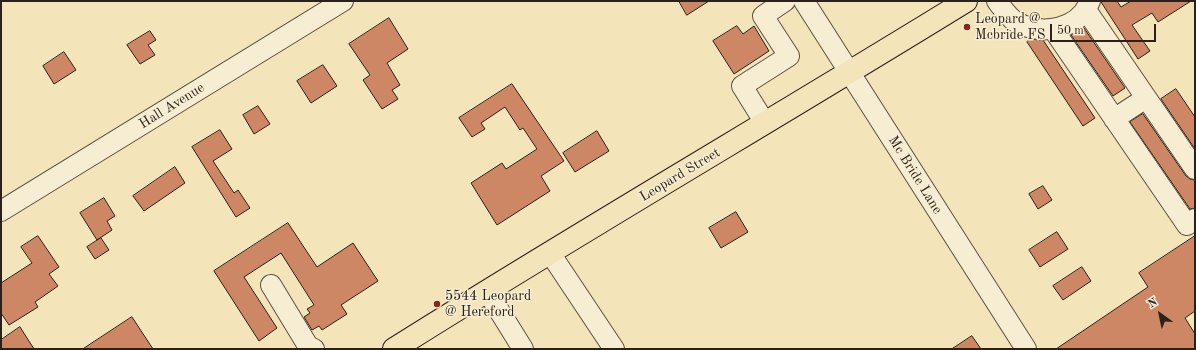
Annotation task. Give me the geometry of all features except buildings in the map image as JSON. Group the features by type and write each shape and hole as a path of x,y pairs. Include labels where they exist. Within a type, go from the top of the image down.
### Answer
{"main road":[{"name":"Leopard Street","path":"394,349 487,290 966,1"}],"street":[{"name":"Hall Avenue","path":"1,211 343,1"},
{"path":"765,123 742,86 789,56 763,16 785,1"},
{"name":"Mc Bride Lane","path":"804,1 1026,349"},
{"path":"997,1 1015,21 1038,30 1053,29 1065,26 1077,19 1088,6 1146,98 1195,169"},
{"path":"1053,29 1187,225 1195,219"},
{"path":"1114,119 1146,98"},
{"path":"550,253 614,349"},
{"path":"271,285 308,346 314,349"},
{"path":"487,290 523,349"}],"place":[{"name":"Leopard @ Mcbride FS","path":"967,27"},
{"name":"5544 Leopard @ Hereford","path":"437,304"}]}
